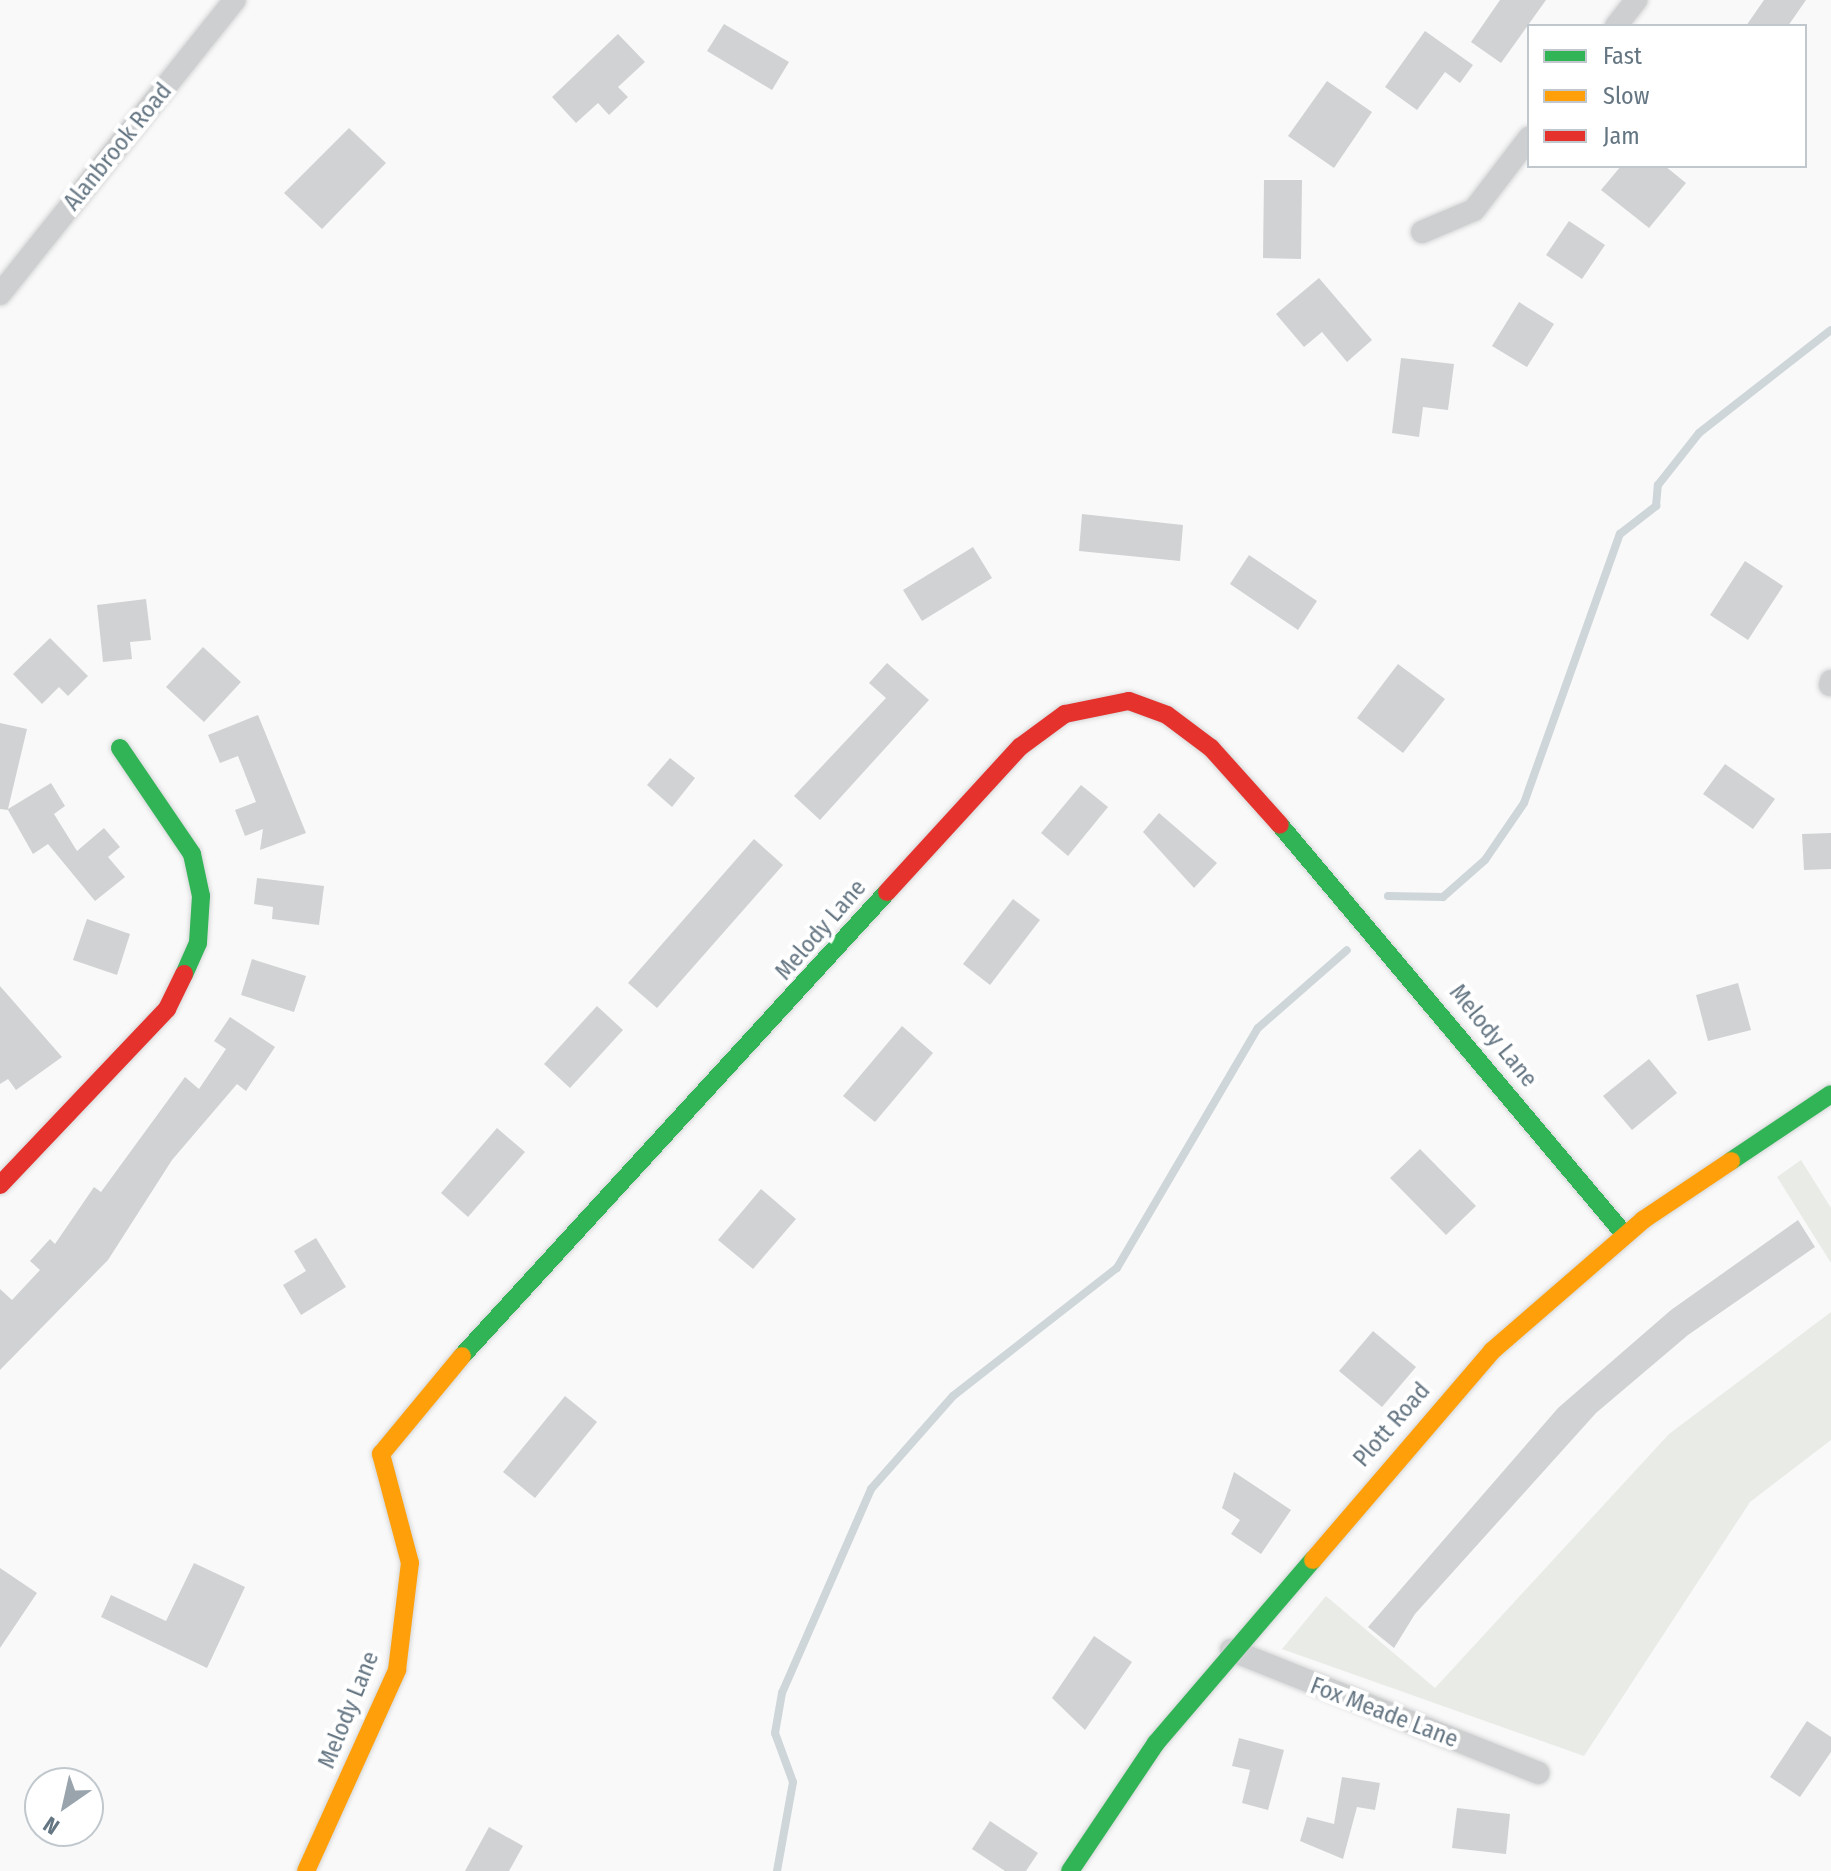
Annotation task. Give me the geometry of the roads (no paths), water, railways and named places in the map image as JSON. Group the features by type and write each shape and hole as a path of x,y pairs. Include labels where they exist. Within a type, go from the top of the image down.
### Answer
{"street":[{"name":"Alanbrook Road","path":"0,294 235,0"},
{"path":"1618,24 1636,0"},
{"path":"1422,232 1474,210 1527,141"},
{"name":"Melody Lane","path":"306,1871 397,1670 410,1563 381,1454 400,1423 1010,758 1065,714 1129,701 1167,715 1211,748 1352,905 1625,1235"},
{"path":"0,1185 167,1009 198,943 201,896 192,854 120,748"},
{"name":"Plott Road","path":"1070,1871 1140,1764 1231,1650 1492,1351 1625,1235 1831,1094"},
{"name":"Fox Meade Lane","path":"1231,1650 1538,1773"}],"waterway":[{"path":"1388,896 1443,897 1485,860 1524,803 1620,534 1656,506 1658,485 1699,433 1831,330"},
{"path":"777,1871 793,1782 775,1733 782,1693 871,1489 953,1396 1117,1268 1258,1028 1347,950"}]}
